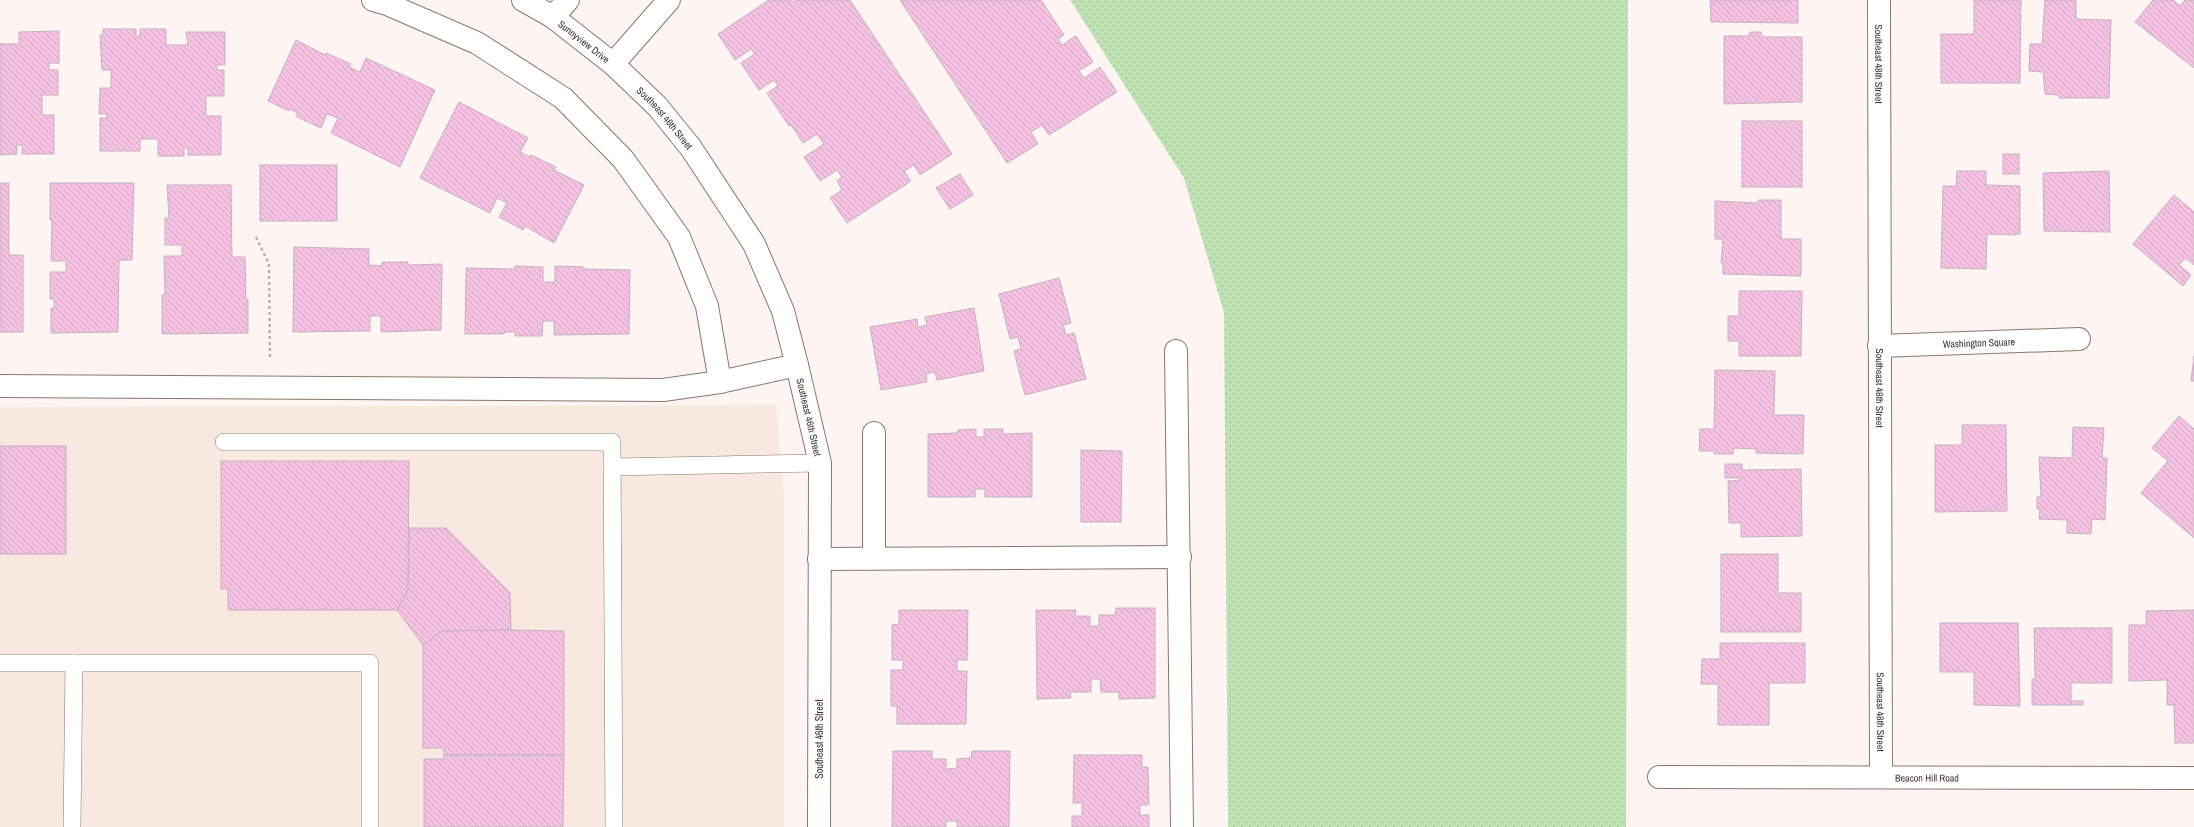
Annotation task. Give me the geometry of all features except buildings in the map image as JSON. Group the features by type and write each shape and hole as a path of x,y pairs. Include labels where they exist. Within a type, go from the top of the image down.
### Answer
{"street":[{"path":"373,0 388,4 477,43 563,98 623,159 679,237 707,306 720,382"},
{"name":"Sunnyview Drive","path":"523,0 553,17 613,64 669,0"},
{"path":"553,17 568,0"},
{"name":"Southeast 48th Street","path":"1879,0 1881,776"},
{"name":"Southeast 46th Street","path":"613,64 657,106 691,148 754,244 783,311 798,365 820,463 819,827"},
{"name":"Washington Square","path":"1879,346 2079,339"},
{"path":"1176,351 1180,557 1182,827"},
{"path":"0,386 663,390 720,382 798,365"},
{"path":"874,433 874,558"},
{"path":"819,559 1180,557"},
{"name":"Beacon Hill Road","path":"1659,777 1881,776 2194,778"}],"lane":[{"path":"224,442 612,442 614,827"},
{"path":"612,467 820,463"},
{"path":"0,663 370,663 370,827"},
{"path":"72,827 74,663"}],"path":[{"path":"256,237 269,264 270,388"}],"shaded area":[{"path":"776,405 784,491 784,827 0,827 0,407"}],"green space":[{"path":"1070,0 1628,0 1626,827 1228,827 1224,313 1184,178"}]}
